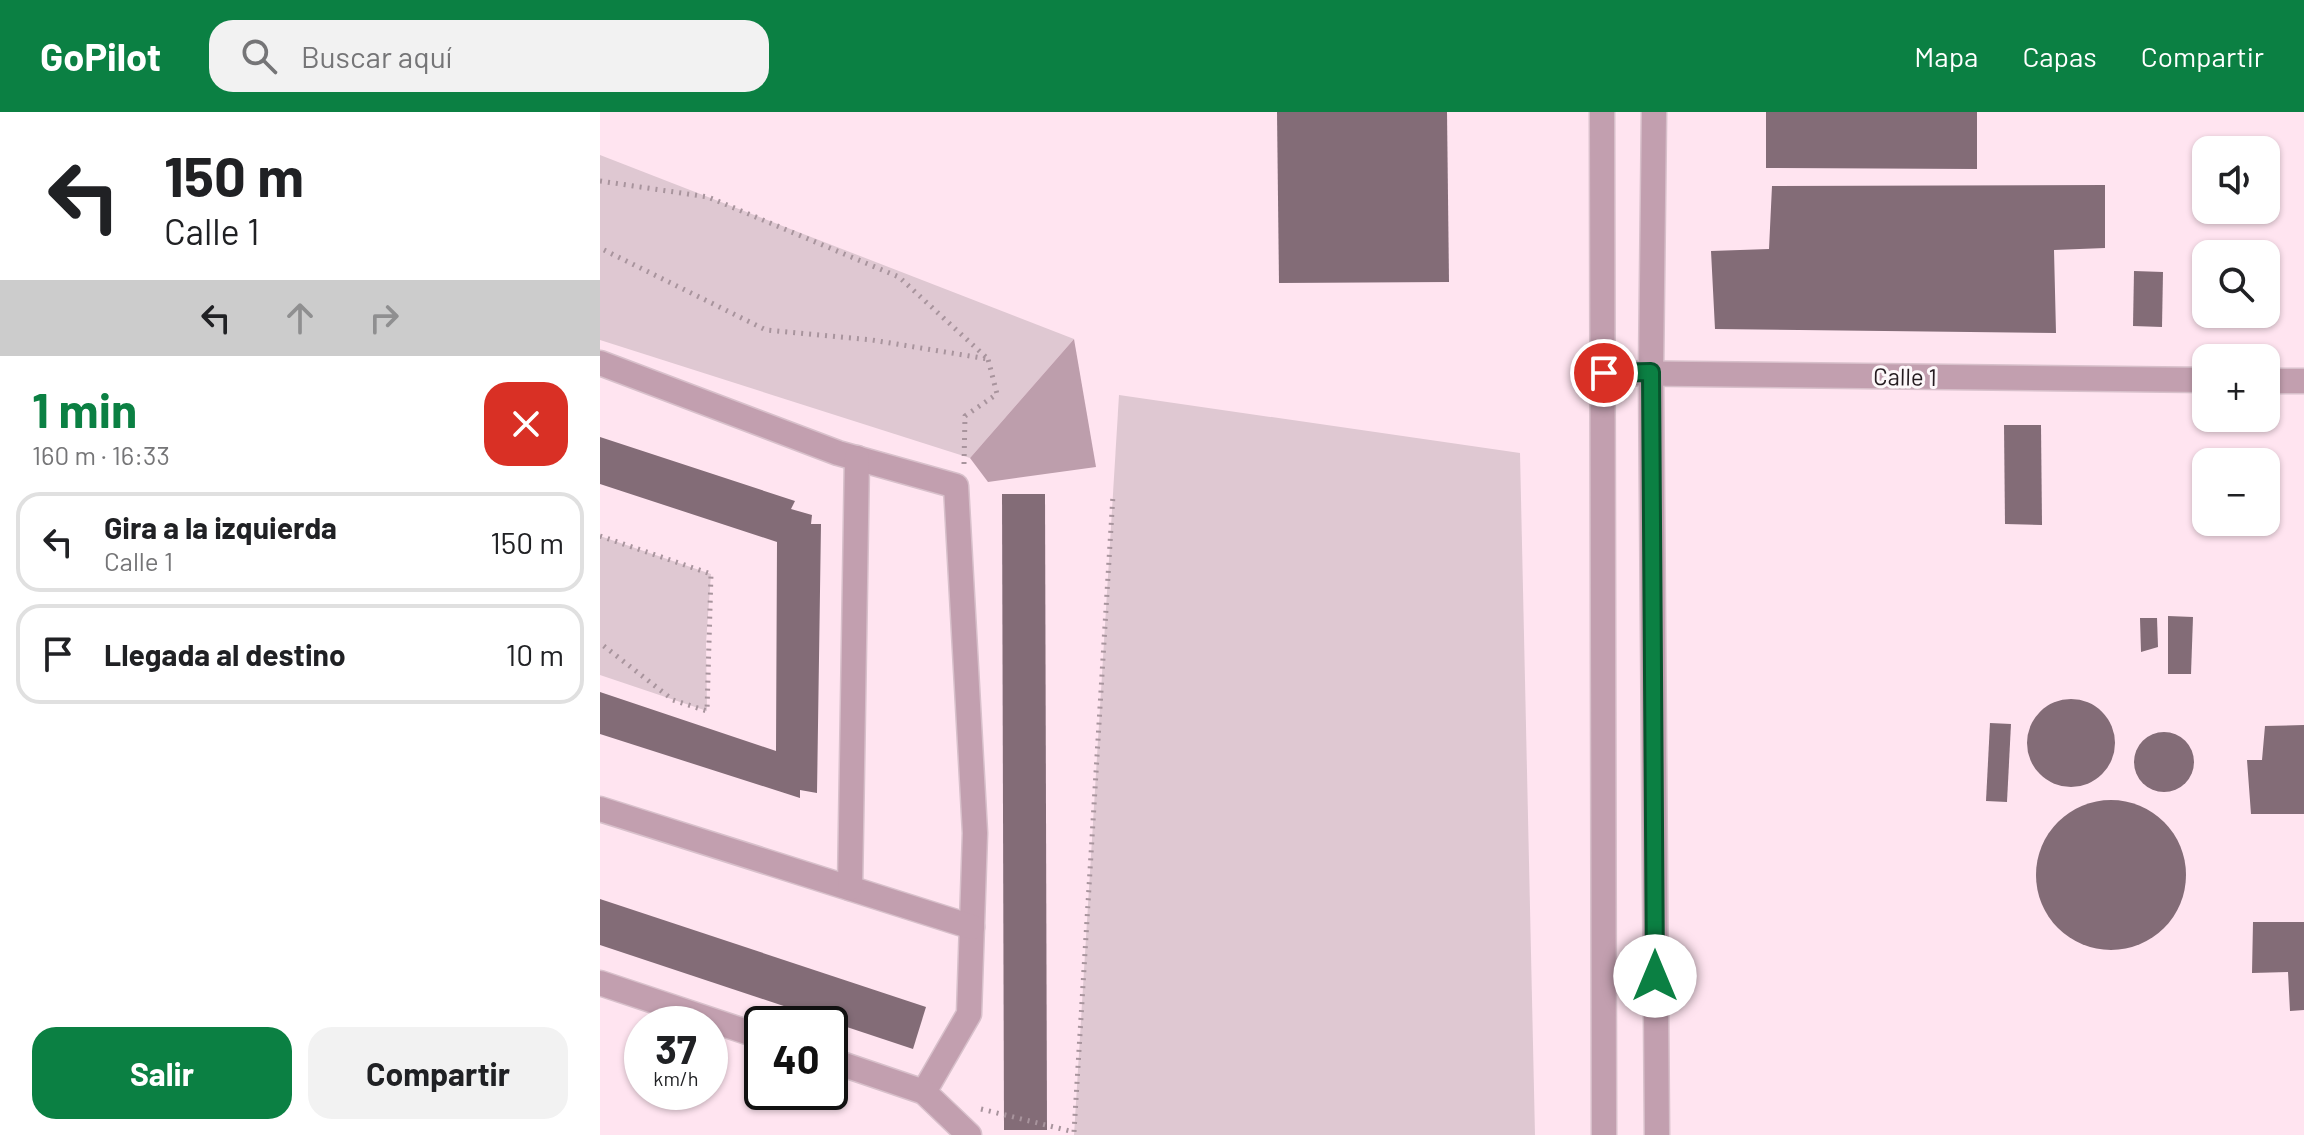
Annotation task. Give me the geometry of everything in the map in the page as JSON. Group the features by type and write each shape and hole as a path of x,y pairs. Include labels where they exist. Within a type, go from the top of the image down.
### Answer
{"street":[{"path":"1602,112 1604,1135"},
{"path":"1654,112 1651,372 1657,1135"},
{"path":"600,363 857,458 956,486 975,833 969,1014 924,1092"},
{"name":"Calle 1","path":"1604,373 2192,380"},
{"path":"2280,381 2304,381"},
{"path":"850,888 857,458"},
{"path":"600,809 972,927"},
{"path":"600,983 744,1031"},
{"path":"848,1066 924,1092 969,1135"}],"path":[{"path":"600,181 708,197 899,277 988,359 997,394 965,416 964,474"},
{"path":"600,248 766,330 872,340 988,359"},
{"path":"981,1109 1074,1132 1113,495"},
{"path":"600,536 711,574 707,711 673,700 600,643"}],"shaded area":[{"path":"600,155 1074,339 970,458 600,340"},
{"path":"1074,339 1096,467 988,482 970,458"},
{"path":"1119,395 1520,453 1535,1135 1074,1135"},
{"path":"600,536 711,574 706,643 707,711 600,675"}],"building":[{"path":"1277,112 1447,112 1449,282 1279,283"},
{"path":"1766,112 1977,112 1977,169 1766,168"},
{"path":"2105,185 2105,248 2054,250 2056,333 1715,329 1711,251 1769,249 1772,186"},
{"path":"2134,271 2163,272 2162,327 2133,326"},
{"path":"2004,425 2041,425 2042,525 2005,524"},
{"path":"600,437 795,501 791,509 812,515 811,524 821,524 817,793 800,790 800,798 600,734 600,692 776,751 777,542 600,484"},
{"path":"1002,494 1045,494 1047,1130 1004,1130"},
{"path":"2168,616 2193,617 2191,674 2168,674"},
{"path":"2140,618 2157,618 2158,647 2141,652"},
{"path":"2071,699 2088,703 2102,712 2111,726 2115,743 2111,760 2102,774 2088,783 2071,787 2054,783 2040,774 2031,760 2027,743 2031,726 2040,712 2054,703"},
{"path":"1990,723 2011,724 2007,802 1986,801"},
{"path":"2304,725 2304,814 2251,814 2247,760 2262,760 2265,726"},
{"path":"2164,732 2176,734 2185,741 2192,750 2192,774 2185,783 2176,790 2164,792 2152,790 2143,783 2136,774 2134,762 2136,750 2143,741 2152,734"},
{"path":"2111,800 2140,805 2164,822 2181,846 2186,875 2181,904 2164,928 2140,945 2111,950 2082,945 2058,928 2041,904 2036,875 2041,846 2058,822 2082,805"},
{"path":"600,899 926,1007 913,1049 848,1027 848,1006 784,1006 600,945"},
{"path":"2253,922 2304,922 2304,1010 2290,1011 2288,972 2252,973"}],"route":[{"path":"1604,373 1651,372 1655,976"}]}
